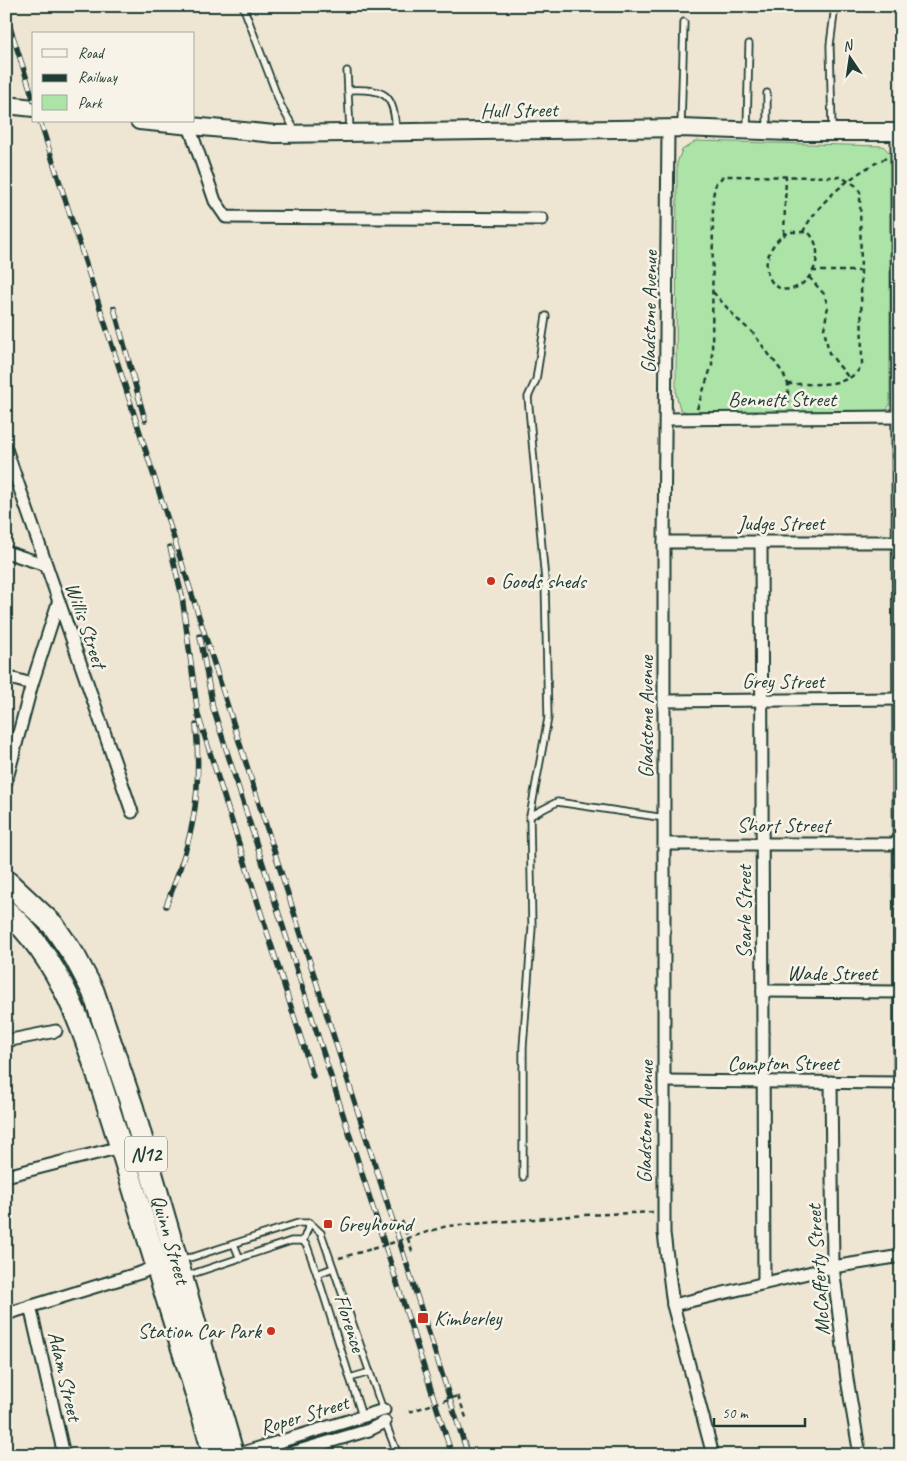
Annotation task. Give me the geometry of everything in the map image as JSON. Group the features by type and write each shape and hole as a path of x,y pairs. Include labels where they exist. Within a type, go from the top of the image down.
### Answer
{"highway":[{"name":"Quinn Street","path":"6,881 53,925 75,957 93,991 132,1106 164,1271 214,1455"},
{"name":"Quinn Street","path":"6,911 19,922 51,963 78,1017 164,1271 235,1455"}],"street":[{"path":"6,105 32,108"},
{"name":"Hull Street","path":"149,122 252,133 297,134 675,128 832,132 899,130"},
{"path":"189,126 216,201 226,217 542,219"},
{"name":"Gladstone Avenue","path":"675,128 664,542 666,844 663,1211 673,1305 713,1455"},
{"path":"899,130 897,154 901,1083"},
{"name":"Bennett Street","path":"666,419 898,417"},
{"name":"Willis Street","path":"6,449 132,812"},
{"name":"Judge Street","path":"664,542 898,542"},
{"name":"Searle Street","path":"762,542 764,1283"},
{"path":"6,552 46,565"},
{"path":"6,782 32,684 58,603"},
{"path":"6,676 32,684"},
{"name":"Grey Street","path":"665,701 900,699"},
{"name":"Short Street","path":"666,844 899,844"},
{"name":"Wade Street","path":"763,992 900,992"},
{"path":"6,1041 56,1031"},
{"name":"Compton Street","path":"665,1081 901,1083"},
{"name":"McCafferty Street","path":"831,1082 833,1267 847,1379 860,1455"},
{"path":"6,1176 121,1147"},
{"path":"673,1305 833,1267 901,1256"},
{"path":"6,1314 164,1271"},
{"name":"Adam Street","path":"30,1306 64,1455"},
{"name":"Roper Street","path":"235,1455 362,1416 384,1416"},
{"name":"Roper Street","path":"285,1455 369,1430 384,1416"}],"lane":[{"path":"243,6 281,106 297,134"},
{"path":"832,132 830,45 835,6"},
{"path":"675,128 684,22"},
{"path":"746,130 749,44"},
{"path":"347,71 350,134"},
{"path":"348,90 381,91 385,94 393,110 396,133"},
{"path":"767,131 768,93"},
{"path":"524,1177 523,1047 532,928 530,816 548,718 545,580 528,397 536,380 546,316"},
{"path":"530,816 557,802 665,818"},
{"path":"164,1271 193,1257 298,1223 310,1223 321,1233 398,1455"},
{"path":"164,1271 240,1259 291,1241 303,1241 310,1223"},
{"name":"Florence","path":"303,1241 308,1246 362,1416"},
{"path":"234,1244 240,1259"},
{"path":"317,1274 333,1268"},
{"path":"350,1378 370,1372"},
{"path":"298,1437 302,1450"}],"path":[{"path":"803,232 815,210 824,200 873,164 897,154"},
{"path":"693,419 712,364 713,196 716,183 724,176 841,177 851,181 860,192 862,199 862,364 855,375 838,382 788,384"},
{"path":"784,234 803,232 810,234 818,247 818,255 809,277 797,287 790,288 773,284 767,277 765,266 769,253 784,234 786,176"},
{"path":"812,270 862,271"},
{"path":"809,277 824,294 828,306 824,329 828,353 849,378"},
{"path":"712,291 770,354 788,384 788,418"},
{"path":"331,1261 447,1226 663,1211"},
{"path":"402,1221 413,1254"},
{"path":"409,1412 458,1396 467,1420"}],"green space":[{"path":"696,141 883,146 890,153 890,399 889,407 886,410 879,413 690,414 680,409 676,394 677,163 682,150"}],"railway":[{"path":"6,15 32,95"},
{"path":"40,122 468,1455"},
{"path":"114,308 145,420"},
{"path":"170,547 182,596 198,715 313,1076"},
{"path":"200,636 213,708 452,1455"},
{"path":"166,906 183,859 193,818 198,775 196,725"}],"place":[{"name":"Goods sheds","path":"491,581"},
{"name":"Greyhound","path":"328,1224"},
{"name":"Kimberley","path":"423,1318"},
{"name":"Station Car Park","path":"271,1331"}]}
